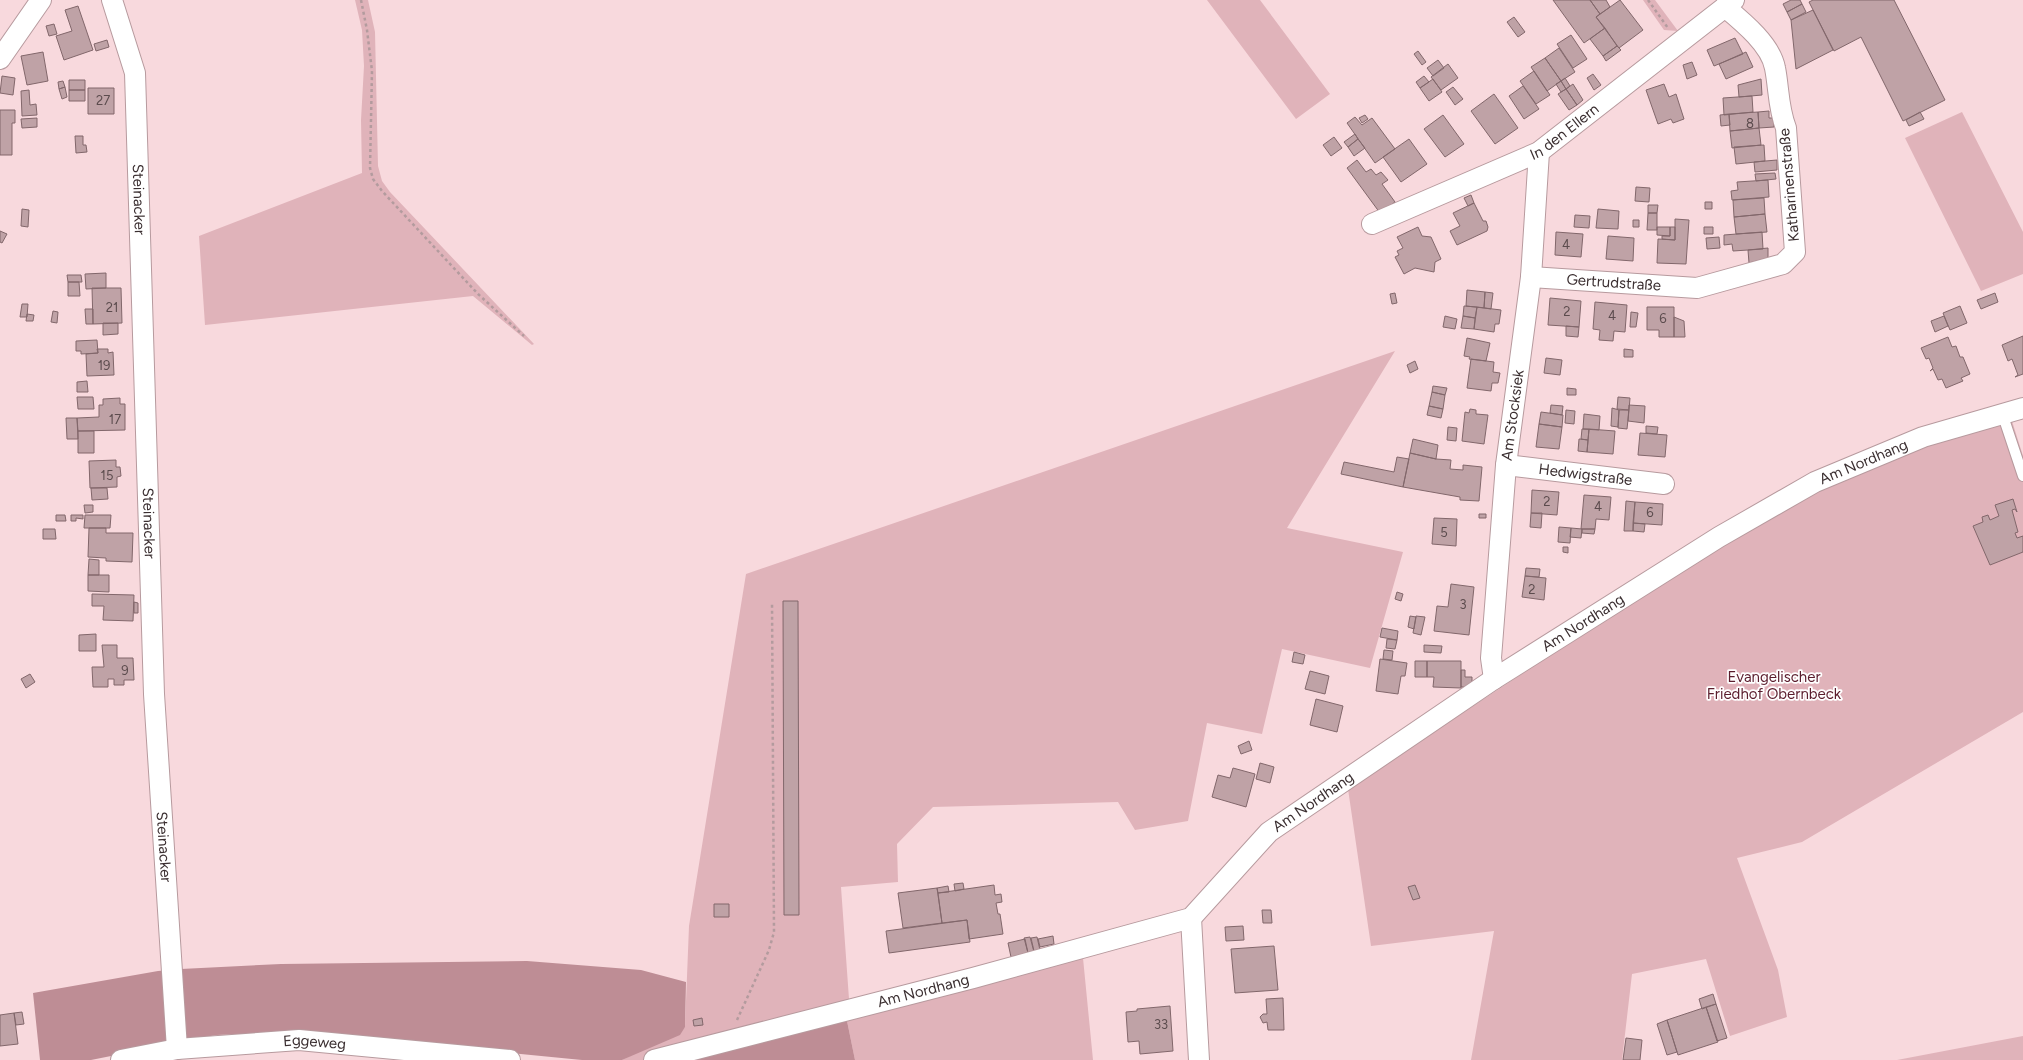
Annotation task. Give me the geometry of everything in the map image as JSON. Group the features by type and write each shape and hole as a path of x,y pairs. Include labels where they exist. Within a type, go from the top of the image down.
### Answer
{"street":[{"path":"0,58 42,0"},
{"name":"Steinacker","path":"112,0 135,73 154,694 177,1049"},
{"name":"In den Ellern","path":"1372,224 1539,152 1730,4"},
{"name":"Katharinenstraße","path":"1697,288 1783,264 1795,252 1786,128 1780,112 1775,67 1771,56 1730,4"},
{"name":"Am Stocksiek","path":"1494,679 1491,658 1506,465 1531,277 1539,152"},
{"name":"Gertrudstraße","path":"1531,277 1697,288"},
{"name":"Am Nordhang","path":"654,1060 980,976 1191,918 1269,832 1494,679 1719,537 1814,482 1924,437 2023,408"},
{"name":"Hedwigstraße","path":"1506,465 1664,484"},
{"path":"1191,918 1199,1060"},
{"name":"Eggeweg","path":"121,1060 177,1049 238,1052 299,1040 510,1060"}],"lane":[{"path":"2002,414 2023,476"}],"path":[{"path":"361,0 367,30 372,71 370,168 374,179 382,191 478,294 524,336"},
{"path":"1648,0 1679,43"},
{"path":"727,1040 769,950 774,932 772,602"}],"green space":[{"path":"355,0 368,0 375,32 378,166 382,181 390,192 534,344 532,345 473,296 205,325 199,236 362,173 361,120 364,66 362,30"},
{"path":"1207,0 1260,0 1330,94 1296,119"},
{"path":"1643,0 1655,0 1678,31 1664,30"},
{"path":"1962,112 2023,232 2023,274 1981,291 1905,138"},
{"path":"1395,351 1287,528 1403,552 1370,668 1282,649 1262,734 1207,723 1188,821 1135,830 1118,802 933,807 897,844 898,882 841,887 850,1013 1083,958 1093,1060 855,1060 846,1016 681,1060 622,1060 685,1027 689,926 746,574"},
{"name":"Evangelischer Friedhof Obernbeck","path":"2012,421 2023,456 2023,712 1802,842 1737,858 1778,970 1787,1017 1730,1036 1706,959 1632,974 1622,1060 1471,1060 1494,931 1371,946 1348,789 1692,561 1817,490 1934,444"},
{"path":"2023,1036 2023,1060 1897,1060"}],"shaded area":[{"path":"527,961 641,970 686,982 685,1027 680,1035 622,1060 582,1060 293,1032 216,1035 91,1060 40,1060 33,993 158,971 181,969 281,964"},
{"path":"846,1016 855,1060 681,1060"}],"building":[{"path":"1553,0 1590,0 1600,14 1596,17 1605,28 1584,43"},
{"path":"1590,0 1606,0 1610,7 1600,14"},
{"path":"1620,0 1643,30 1619,48 1596,17"},
{"path":"1791,0 1800,0 1802,4 1787,12 1783,4"},
{"path":"1813,0 1894,0 1945,100 1903,121 1861,37 1834,51 1809,2"},
{"path":"1802,4 1806,12 1791,20 1787,12"},
{"path":"78,6 93,50 64,60 56,36 72,31 65,10"},
{"path":"1813,10 1833,50 1796,69 1791,20"},
{"path":"1514,17 1525,32 1518,37 1507,22"},
{"path":"54,24 57,34 49,36 46,26"},
{"path":"1605,28 1617,46 1603,56 1590,39"},
{"path":"1571,35 1587,59 1573,68 1557,44"},
{"path":"1735,38 1743,54 1714,66 1707,50"},
{"path":"107,40 109,47 96,51 94,44"},
{"path":"1617,46 1621,50 1606,61 1603,56"},
{"path":"1559,48 1575,72 1561,81 1545,58"},
{"path":"1418,51 1426,62 1422,65 1414,54"},
{"path":"43,52 48,81 27,85 21,56"},
{"path":"1746,52 1753,67 1726,79 1719,64"},
{"path":"1545,58 1561,81 1547,91 1531,67"},
{"path":"1438,60 1444,68 1433,76 1427,68"},
{"path":"1692,62 1697,75 1687,79 1683,65"},
{"path":"1448,64 1458,78 1441,90 1431,77"},
{"path":"1534,71 1550,95 1536,104 1520,81"},
{"path":"1593,74 1601,85 1594,90 1587,78"},
{"path":"2,76 15,78 13,95 0,93"},
{"path":"1424,76 1429,82 1420,88 1416,82"},
{"path":"1565,78 1570,86 1566,89 1561,81"},
{"path":"1433,79 1442,92 1429,101 1420,88"},
{"path":"1761,79 1762,95 1739,97 1738,85"},
{"path":"69,80 85,80 85,90 69,90"},
{"path":"63,81 65,87 59,89 58,82"},
{"path":"1561,81 1566,89 1561,92 1556,84"},
{"path":"1573,84 1583,100 1577,105 1566,89"},
{"path":"1664,84 1669,97 1676,94 1684,119 1673,123 1671,119 1658,124 1646,90"},
{"path":"1523,86 1539,109 1524,119 1509,96"},
{"path":"65,87 67,97 62,99 59,89"},
{"path":"1453,87 1463,99 1455,105 1446,92"},
{"path":"88,88 114,88 114,114 88,114"},
{"path":"1566,89 1577,105 1569,110 1558,94"},
{"path":"29,90 30,105 36,104 37,115 22,116 21,91"},
{"path":"69,90 85,90 85,101 69,101"},
{"path":"1494,94 1518,128 1495,144 1471,111"},
{"path":"1752,96 1753,112 1724,115 1723,98"},
{"path":"0,110 15,110 15,123 12,123 12,155 0,155"},
{"path":"1769,111 1769,118 1773,118 1774,127 1759,128 1758,112"},
{"path":"1758,112 1759,128 1730,131 1729,114"},
{"path":"1920,112 1924,119 1909,126 1906,120"},
{"path":"1729,114 1730,125 1721,126 1720,115"},
{"path":"1365,115 1368,119 1362,123 1359,118"},
{"path":"1443,115 1464,144 1445,157 1424,129"},
{"path":"1355,117 1362,125 1372,118 1395,149 1375,163 1347,123"},
{"path":"37,118 37,127 22,128 21,119"},
{"path":"1759,128 1761,145 1732,148 1730,131"},
{"path":"1355,134 1358,139 1348,147 1344,142"},
{"path":"75,136 83,136 83,145 86,145 87,152 76,153"},
{"path":"1334,137 1342,148 1331,156 1323,145"},
{"path":"1358,139 1365,148 1354,156 1348,147"},
{"path":"1409,139 1427,164 1401,182 1383,157"},
{"path":"1764,145 1765,161 1736,164 1734,147"},
{"path":"1357,160 1366,172 1371,169 1376,175 1381,172 1388,180 1382,184 1395,202 1380,213 1347,168"},
{"path":"1777,160 1777,170 1755,172 1754,162"},
{"path":"1775,173 1776,179 1756,181 1755,174"},
{"path":"1768,180 1769,197 1732,200 1731,191 1738,190 1737,182"},
{"path":"1636,187 1650,188 1649,202 1635,201"},
{"path":"1471,195 1474,203 1468,206 1464,198"},
{"path":"1764,198 1765,214 1734,217 1733,200"},
{"path":"1705,202 1712,202 1712,209 1705,209"},
{"path":"1474,203 1483,221 1486,221 1488,227 1487,231 1457,245 1450,231 1460,226 1453,213"},
{"path":"1648,205 1658,205 1657,213 1648,213"},
{"path":"22,209 29,210 28,227 21,226"},
{"path":"1598,209 1619,211 1618,229 1596,228"},
{"path":"1648,213 1657,213 1657,230 1647,230"},
{"path":"1765,214 1767,232 1736,234 1734,217"},
{"path":"1575,215 1590,216 1589,228 1574,227"},
{"path":"1675,219 1689,220 1686,264 1657,263 1658,239 1675,240"},
{"path":"1633,220 1639,220 1639,227 1633,227"},
{"path":"1418,227 1422,236 1431,237 1441,259 1435,262 1434,272 1415,268 1404,274 1395,257 1399,255 1397,251 1403,248 1397,237"},
{"path":"1657,227 1670,227 1670,236 1657,235"},
{"path":"1670,227 1675,227 1675,240 1662,239 1662,236 1670,236"},
{"path":"1704,227 1713,227 1713,234 1704,234"},
{"path":"0,231 7,234 2,243 0,242"},
{"path":"1556,232 1583,234 1581,257 1555,255"},
{"path":"1762,232 1763,249 1733,251 1732,244 1724,245 1724,235"},
{"path":"1608,236 1634,238 1633,261 1606,259"},
{"path":"1719,237 1720,248 1707,249 1706,238"},
{"path":"1768,248 1768,258 1749,263 1748,250"},
{"path":"106,273 106,288 86,289 85,274"},
{"path":"67,275 81,275 82,282 68,282"},
{"path":"68,282 79,282 80,296 68,296"},
{"path":"92,288 121,288 122,323 93,324"},
{"path":"1467,290 1485,292 1484,308 1466,306"},
{"path":"1485,292 1493,293 1491,309 1484,308"},
{"path":"1395,293 1397,303 1392,304 1390,294"},
{"path":"1995,293 1998,302 1981,309 1977,300"},
{"path":"1550,298 1581,301 1579,327 1548,325"},
{"path":"1595,302 1627,305 1625,332 1614,331 1613,341 1599,340 1600,330 1593,329"},
{"path":"22,304 28,304 27,317 20,317"},
{"path":"1464,306 1477,307 1475,318 1463,316"},
{"path":"1960,306 1967,323 1950,330 1943,313"},
{"path":"1477,307 1501,310 1499,324 1495,324 1494,332 1474,329"},
{"path":"1647,307 1674,307 1674,337 1659,337 1659,330 1647,330"},
{"path":"85,309 93,309 93,324 86,324"},
{"path":"53,311 58,312 57,323 51,322"},
{"path":"1631,312 1638,313 1636,327 1630,327"},
{"path":"27,314 34,315 33,321 26,321"},
{"path":"1445,316 1457,319 1455,329 1443,327"},
{"path":"1463,316 1475,318 1474,329 1461,328"},
{"path":"1944,316 1948,326 1935,332 1931,321"},
{"path":"1674,317 1684,321 1685,337 1674,337"},
{"path":"103,323 118,323 118,334 103,335"},
{"path":"1566,326 1579,327 1578,337 1566,336"},
{"path":"2023,336 2023,374 2015,377 2018,375 2012,359 2008,361 2002,345"},
{"path":"1948,337 1952,347 1956,346 1960,357 1963,357 1970,374 1961,378 1963,381 1946,388 1942,379 1938,380 1933,369 1930,371 1933,368 1929,358 1926,359 1921,348"},
{"path":"1467,338 1490,343 1486,361 1469,359 1470,357 1464,356"},
{"path":"97,340 98,353 81,354 81,351 76,351 76,341"},
{"path":"97,349 108,349 108,353 113,352 114,375 87,376 86,354 98,353"},
{"path":"1624,349 1633,350 1633,357 1624,357"},
{"path":"1546,358 1562,360 1560,375 1544,373"},
{"path":"1471,359 1494,362 1493,372 1500,373 1498,383 1492,383 1491,391 1467,388"},
{"path":"1415,361 1418,369 1410,373 1407,365"},
{"path":"87,381 88,392 77,392 77,382"},
{"path":"1433,386 1447,388 1445,395 1432,392"},
{"path":"1567,388 1576,389 1576,395 1567,395"},
{"path":"1432,392 1445,395 1443,409 1429,406"},
{"path":"77,397 93,397 94,409 78,409"},
{"path":"1618,397 1630,398 1629,410 1617,409"},
{"path":"120,398 120,404 125,404 125,430 78,431 77,418 99,417 99,405 103,405 103,399"},
{"path":"1551,405 1563,406 1562,415 1550,413"},
{"path":"1629,405 1645,406 1644,423 1628,421"},
{"path":"1429,406 1443,409 1441,418 1427,415"},
{"path":"1612,408 1619,410 1618,427 1611,426"},
{"path":"1470,409 1476,410 1476,414 1488,415 1484,444 1462,441 1465,412 1469,413"},
{"path":"1566,410 1575,411 1574,424 1565,423"},
{"path":"1619,410 1629,410 1627,429 1618,428"},
{"path":"1541,412 1563,415 1562,427 1539,424"},
{"path":"1584,414 1600,416 1599,430 1583,429"},
{"path":"66,418 77,418 78,439 67,439"},
{"path":"1539,424 1562,427 1559,449 1536,447"},
{"path":"1646,426 1658,427 1657,434 1646,433"},
{"path":"1448,427 1457,428 1456,441 1447,440"},
{"path":"1582,429 1589,429 1588,440 1581,439"},
{"path":"1589,429 1615,431 1613,454 1587,452"},
{"path":"78,431 94,431 94,453 78,453"},
{"path":"1640,433 1667,435 1665,457 1638,455"},
{"path":"1413,439 1438,445 1436,459 1410,453"},
{"path":"1579,439 1588,440 1587,452 1578,451"},
{"path":"1410,453 1436,459 1451,460 1450,469 1463,470 1463,465 1482,467 1479,501 1460,500 1460,497 1403,487"},
{"path":"1397,457 1409,459 1403,487 1341,474 1344,462 1394,472"},
{"path":"116,460 116,467 120,467 121,476 117,477 117,487 90,488 89,461"},
{"path":"91,488 107,488 108,499 92,500"},
{"path":"1532,490 1559,492 1557,515 1531,513"},
{"path":"1584,495 1611,497 1609,520 1596,519 1595,529 1581,529"},
{"path":"2013,499 2017,512 2015,509 2012,510 2018,532 2015,533 2017,538 2023,536 2023,552 1990,565 1973,526 1983,522 1982,517 1988,515 1990,520 1999,516 1995,505"},
{"path":"1626,501 1635,502 1633,531 1624,531"},
{"path":"1635,502 1663,504 1662,525 1633,523"},
{"path":"84,505 93,505 93,512 85,513"},
{"path":"1531,513 1542,513 1541,528 1530,527"},
{"path":"1479,514 1486,514 1486,518 1479,518"},
{"path":"56,515 65,515 66,521 56,521"},
{"path":"71,515 83,515 83,519 76,518 76,521 71,521"},
{"path":"85,515 111,515 110,528 84,528"},
{"path":"1434,518 1457,519 1456,546 1432,544"},
{"path":"1633,523 1645,524 1644,532 1633,531"},
{"path":"1559,527 1571,528 1570,543 1558,542"},
{"path":"89,528 106,528 106,533 133,533 132,562 106,561 106,558 88,557"},
{"path":"1571,528 1582,529 1581,538 1570,537"},
{"path":"43,529 55,529 56,539 43,539"},
{"path":"1582,529 1595,529 1594,534 1582,533"},
{"path":"1563,547 1568,547 1568,553 1563,552"},
{"path":"89,559 99,560 99,575 88,575"},
{"path":"1526,568 1540,569 1539,577 1525,576"},
{"path":"88,575 109,575 109,592 88,591"},
{"path":"1525,576 1546,578 1544,600 1522,597"},
{"path":"1451,584 1474,587 1469,635 1434,631 1437,606 1448,607"},
{"path":"1397,592 1403,594 1401,601 1395,599"},
{"path":"92,594 134,595 133,621 103,620 104,606 92,606"},
{"path":"783,601 798,601 799,915 784,915"},
{"path":"134,602 138,603 138,613 134,613"},
{"path":"1410,616 1416,617 1414,629 1408,627"},
{"path":"1416,616 1425,617 1421,635 1413,633"},
{"path":"1382,628 1398,631 1397,640 1380,637"},
{"path":"96,634 96,651 79,651 79,635"},
{"path":"1387,639 1397,640 1395,649 1386,648"},
{"path":"102,645 117,645 117,658 133,658 134,680 124,680 124,685 114,685 114,679 108,679 108,687 93,687 92,667 104,667"},
{"path":"1424,645 1442,646 1441,653 1424,652"},
{"path":"1384,650 1393,651 1392,660 1383,659"},
{"path":"1294,652 1305,655 1303,664 1292,662"},
{"path":"1380,659 1407,663 1405,676 1401,676 1398,694 1376,691"},
{"path":"1415,661 1427,661 1427,677 1415,677"},
{"path":"1427,661 1461,661 1461,688 1433,687 1434,677 1427,677"},
{"path":"1461,670 1465,670 1465,677 1472,677 1472,687 1461,687"},
{"path":"1310,671 1329,676 1325,694 1305,689"},
{"path":"30,674 35,682 26,688 21,679"},
{"path":"1316,699 1343,706 1337,732 1310,725"},
{"path":"1249,741 1252,750 1241,754 1238,746"},
{"path":"1260,763 1274,767 1270,783 1256,779"},
{"path":"1233,768 1255,774 1246,807 1212,797 1218,775 1230,778"},
{"path":"963,883 964,889 955,891 954,884"},
{"path":"994,885 995,895 1001,894 1002,902 996,903 998,914 1000,914 1003,934 969,939 967,920 942,923 938,893"},
{"path":"1415,885 1420,898 1413,900 1408,887"},
{"path":"948,886 949,892 938,893 937,888"},
{"path":"937,888 942,923 903,928 898,893"},
{"path":"714,904 729,904 729,917 714,917"},
{"path":"1262,910 1271,910 1272,923 1263,923"},
{"path":"967,920 970,942 889,953 886,931"},
{"path":"1243,926 1244,940 1226,941 1225,927"},
{"path":"1053,936 1054,944 1040,947 1038,939"},
{"path":"1030,937 1034,952 1028,953 1024,938"},
{"path":"1037,937 1040,950 1034,951 1031,938"},
{"path":"1025,939 1028,953 1011,957 1008,943"},
{"path":"1274,946 1278,990 1235,993 1231,949"},
{"path":"1713,994 1716,1004 1702,1009 1699,999"},
{"path":"1283,998 1284,1030 1268,1030 1267,1022 1263,1023 1260,1017 1263,1014 1267,1014 1266,999"},
{"path":"1716,1004 1727,1038 1717,1041 1706,1007"},
{"path":"1170,1006 1173,1051 1140,1054 1139,1041 1128,1042 1126,1012 1137,1011 1137,1009"},
{"path":"1706,1007 1718,1042 1678,1055 1667,1020"},
{"path":"22,1012 24,1024 16,1025 14,1013"},
{"path":"14,1013 18,1044 0,1046 0,1015"},
{"path":"702,1018 703,1025 694,1026 693,1020"},
{"path":"1667,1020 1677,1052 1667,1055 1657,1024"},
{"path":"1626,1038 1642,1040 1640,1060 1623,1060"}]}
